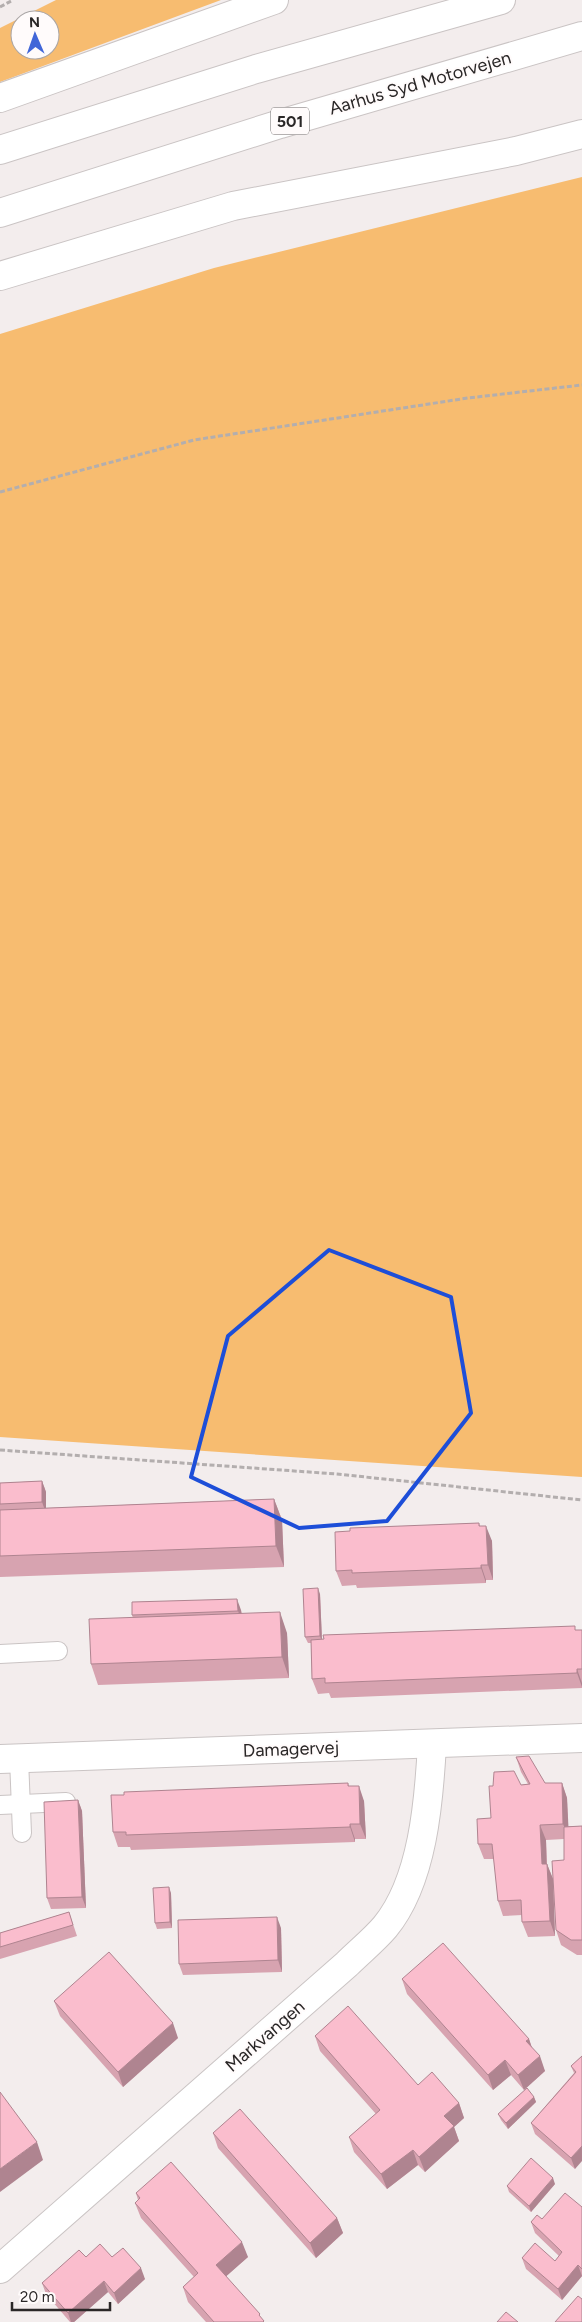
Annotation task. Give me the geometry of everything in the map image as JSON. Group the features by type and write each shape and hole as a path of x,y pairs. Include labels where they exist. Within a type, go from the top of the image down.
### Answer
{"main road":[{"path":"0,98 274,0"},
{"path":"0,150 256,69 501,0"},
{"name":"Aarhus Syd Motorvejen","path":"0,213 280,124 582,36"},
{"path":"0,276 233,206 516,151 582,134"},
{"name":"Damagervej","path":"10,1759 582,1738"},
{"name":"Markvangen","path":"0,2269 347,1964 386,1926 404,1894 420,1849 429,1800 432,1744"}],"lane":[{"path":"0,1654 58,1651"},
{"path":"10,1759 20,1804 22,1832"},
{"path":"0,1805 66,1802"}],"path":[{"path":"0,7 13,0"},
{"path":"0,492 194,440 468,398 582,385"},
{"path":"0,1450 337,1474 582,1500"}],"highlighted area":[{"path":"329,1250 451,1297 471,1413 387,1521 299,1528 191,1477 228,1336"}],"shaded area":[{"path":"56,0 221,0 60,60 60,10 36,10"},
{"path":"10,23 10,60 59,60 0,82 0,28"},
{"path":"582,177 582,1477 0,1437 0,334 214,268"}],"building":[{"path":"42,1481 42,1502 0,1504 0,1483"},
{"path":"274,1499 276,1546 0,1556 0,1510"},
{"path":"479,1523 479,1526 486,1526 488,1565 481,1565 481,1568 352,1573 352,1570 336,1571 335,1532 350,1531 350,1528"},
{"path":"318,1588 320,1636 305,1637 303,1589"},
{"path":"237,1599 238,1611 132,1615 132,1602"},
{"path":"280,1612 282,1657 91,1664 89,1619"},
{"path":"575,1626 575,1630 582,1630 582,1669 577,1669 577,1673 325,1683 325,1678 312,1679 311,1640 324,1639 323,1635"},
{"path":"529,1756 545,1783 562,1783 563,1824 540,1825 542,1864 547,1864 550,1921 522,1922 521,1900 498,1901 492,1844 478,1844 477,1819 491,1818 489,1786 493,1786 494,1772 514,1771 521,1785 530,1784 516,1757"},
{"path":"348,1783 348,1786 359,1786 360,1824 350,1824 350,1827 126,1835 126,1832 113,1832 111,1795 124,1795 124,1792"},
{"path":"78,1800 82,1897 47,1898 44,1802"},
{"path":"582,1826 582,1940 571,1940 556,1930 552,1861 564,1860 564,1827"},
{"path":"169,1887 170,1922 155,1923 153,1888"},
{"path":"69,1912 73,1925 0,1947 0,1933"},
{"path":"277,1917 278,1960 179,1964 178,1920"},
{"path":"443,1943 529,2039 526,2041 540,2056 518,2075 505,2060 488,2075 402,1979"},
{"path":"109,1952 173,2023 118,2072 54,2001"},
{"path":"348,2006 418,2085 432,2072 459,2103 444,2116 454,2126 419,2157 413,2150 381,2174 349,2137 380,2110 315,2036"},
{"path":"582,2056 582,2146 571,2158 531,2123 576,2072 571,2066"},
{"path":"527,2088 534,2097 506,2123 498,2114"},
{"path":"0,2092 37,2142 0,2169"},
{"path":"240,2109 337,2218 310,2243 213,2133"},
{"path":"531,2158 553,2178 529,2206 507,2186"},
{"path":"171,2162 242,2242 216,2265 260,2314 263,2322 214,2322 183,2287 198,2273 135,2203 140,2198 136,2193"},
{"path":"565,2193 582,2207 582,2269 578,2265 558,2289 522,2258 535,2243 555,2261 562,2252 531,2222 537,2215 542,2219"},
{"path":"100,2244 112,2257 123,2248 141,2268 114,2293 104,2281 68,2313 42,2283 79,2250 86,2257"},
{"path":"578,2296 582,2299 582,2322 555,2322"},
{"path":"506,2312 518,2322 497,2322"}]}
